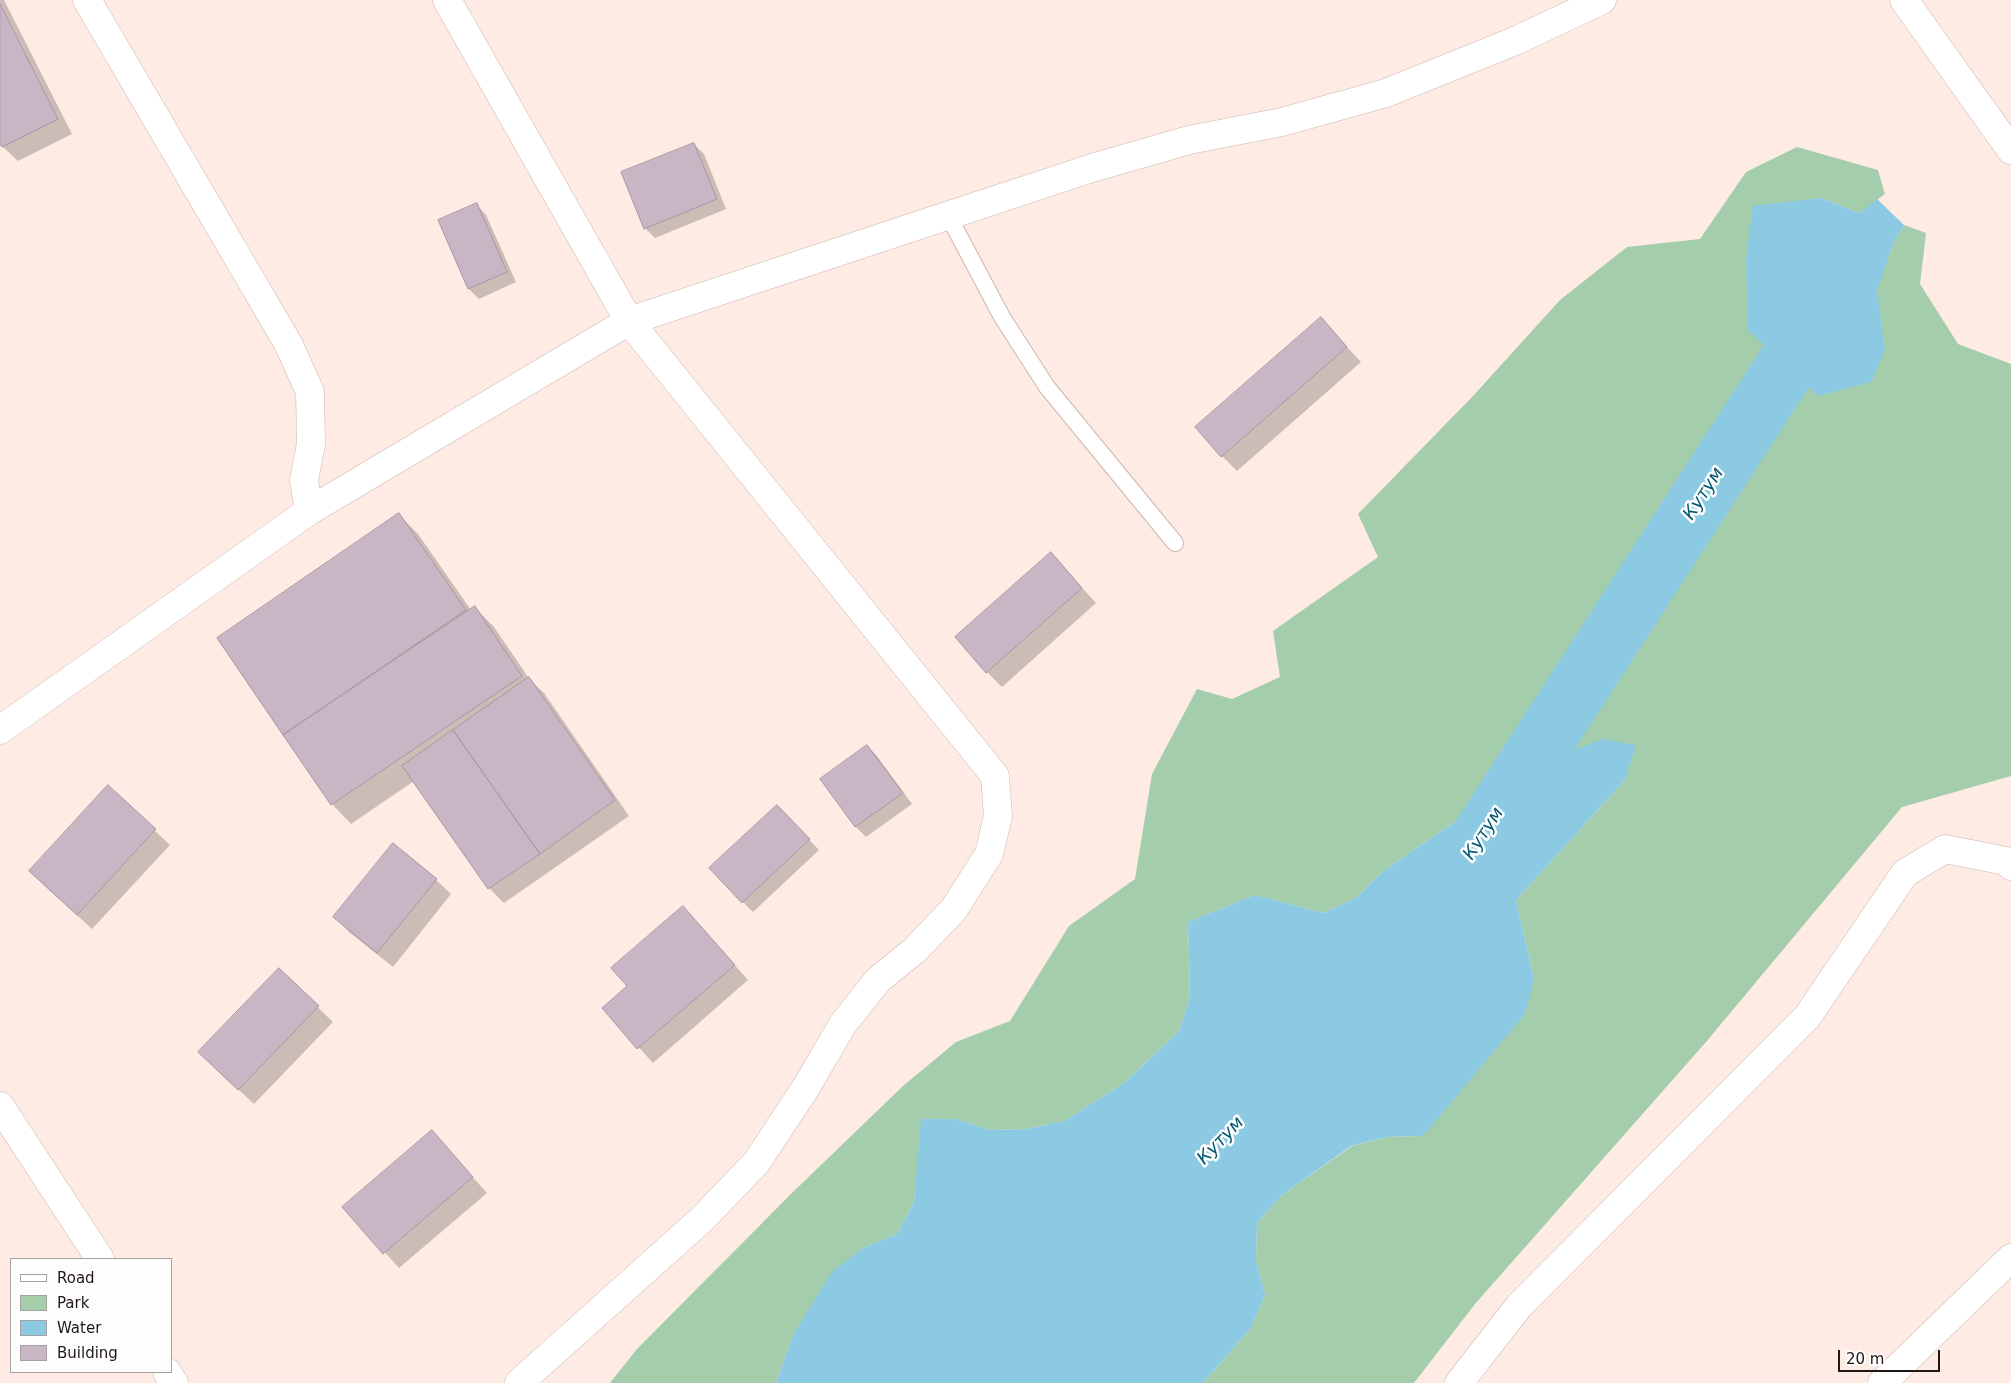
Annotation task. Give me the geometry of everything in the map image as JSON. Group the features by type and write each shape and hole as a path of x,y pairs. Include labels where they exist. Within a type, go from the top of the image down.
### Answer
{"street":[{"path":"88,0 293,353 310,392 311,444 304,480 309,511"},
{"path":"447,0 629,321 995,776 998,816 989,854 954,909 915,950 878,980 843,1024 805,1089 756,1163 701,1220 519,1383"},
{"path":"0,730 309,511 629,321 1092,168 1189,140 1282,122 1386,93 1515,41 1602,0"},
{"path":"1904,0 2011,150"},
{"path":"1459,1383 1519,1306 1807,1017 1905,873 1944,849 2006,861 2011,866"},
{"path":"0,1106 99,1258"},
{"path":"1882,1383 2011,1258"}],"lane":[{"path":"948,215 1002,317 1048,387 1175,543"}],"green space":[{"path":"1797,147 1878,170 1885,194 1860,213 1821,198 1885,350 1876,290 1894,242 1904,225 1926,233 1920,284 1958,344 2011,364 2011,776 1902,807 1706,1042 1475,1304 1414,1383 1203,1383 1251,1328 1265,1295 1256,1260 1257,1223 1282,1195 1352,1146 1387,1137 1423,1136 1534,979 1516,900 1625,780 1499,780 1474,809 1383,871 1357,897 1324,913 1255,895 1188,922 1190,997 1179,1031 1124,1083 1064,1121 1026,1129 990,1130 956,1119 922,1119 914,1202 897,1234 863,1248 793,1335 776,1383 610,1383 637,1349 793,1192 903,1086 956,1042 1010,1021 1069,926 1135,879 1152,774 1197,689 1232,699 1280,677 1273,631 1378,557 1358,514 1473,396 1560,300 1627,247 1700,239 1746,172"}],"water":[{"path":"1821,198 1860,213 1877,199 1904,225 1894,242 1877,290 1885,350 1871,382 1818,396 1748,330 1746,260 1753,206"},
{"path":"1602,739 1636,745 1625,780 1516,900 1534,979 1525,1014 1423,1136 1387,1137 1351,1146 1282,1195 1257,1223 1256,1260 1265,1295 1251,1328 1203,1383 776,1383 793,1335 832,1272 863,1248 897,1234 914,1202 921,1119 956,1119 990,1130 1026,1129 1064,1121 1124,1083 1179,1031 1190,997 1188,922 1255,895 1324,913 1357,897 1383,871 1474,809 1499,780"}],"building":[{"path":"0,4 58,119 2,147 0,144"},
{"path":"694,143 717,199 644,229 621,172"},
{"path":"477,203 507,272 468,289 438,220"},
{"path":"1321,317 1347,347 1221,457 1195,427"},
{"path":"399,513 466,610 283,735 217,638"},
{"path":"1051,552 1082,588 986,673 955,637"},
{"path":"475,606 522,676 331,805 283,735"},
{"path":"529,677 615,800 540,854 453,730"},
{"path":"453,730 540,854 488,889 402,766"},
{"path":"867,745 903,793 855,827 820,779"},
{"path":"108,785 156,829 77,915 29,871"},
{"path":"777,805 810,839 742,903 709,868"},
{"path":"393,843 437,879 377,953 333,917"},
{"path":"683,906 735,965 637,1049 602,1008 627,986 611,968"},
{"path":"279,968 319,1006 238,1090 198,1052"},
{"path":"432,1130 473,1177 383,1254 342,1207"}],"waterway":[{"name":"Кутум","path":"1479,841 1833,294"}]}
